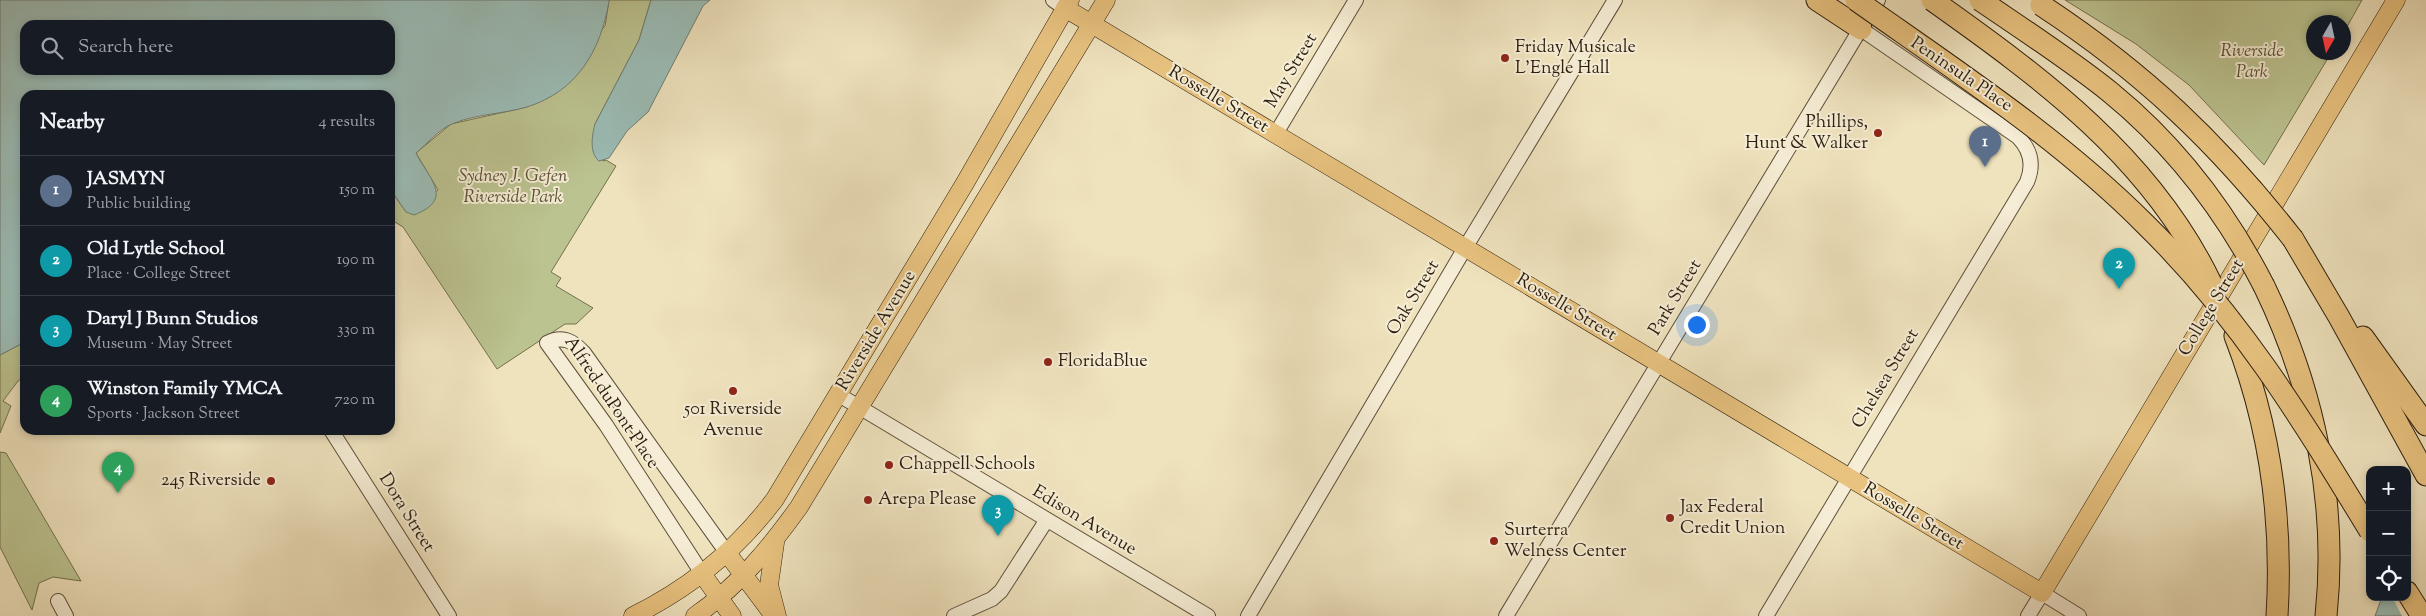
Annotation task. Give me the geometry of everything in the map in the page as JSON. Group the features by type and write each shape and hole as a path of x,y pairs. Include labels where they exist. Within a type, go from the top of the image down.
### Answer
{"highway":[{"path":"1817,0 1861,29"},
{"path":"1856,0 2046,136 2146,224 2212,296 2267,367 2366,524"},
{"path":"1932,0 2059,94 2117,148 2151,188 2183,233 2208,276 2235,336 2256,395 2270,457 2278,537 2276,616"},
{"path":"1980,0 2090,76 2149,128 2186,167 2218,208 2264,286 2292,348 2313,416 2327,504 2329,582 2327,616"},
{"path":"2033,0 2107,50 2172,104 2230,164 2292,239 2426,425"},
{"path":"2292,239 2339,317 2426,475"},
{"path":"2411,598 2422,616"}],"main road":[{"name":"Riverside Avenue","path":"695,616 744,576 775,540 799,507 1106,0"},
{"name":"College Street","path":"2042,593 2396,0"},
{"name":"Riverside Avenue","path":"633,616 666,599 703,575 727,553 776,499 965,183 1063,2"},
{"name":"Rosselle Street","path":"1063,2 1092,24 1275,135 2042,593"},
{"path":"965,183 968,229"},
{"path":"775,540 769,585 775,616"},
{"path":"727,553 775,616"},
{"path":"703,575 732,616"}],"street":[{"name":"May Street","path":"1275,135 1356,0"},
{"name":"Oak Street","path":"1248,616 1465,248 1616,0"},
{"name":"Park Street","path":"1506,616 1878,0"},
{"name":"Peninsula Place","path":"1861,29 2018,137 2026,147 2030,160"},
{"name":"Chelsea Street","path":"1766,616 2027,182 2031,171 2030,160"},
{"name":"Alfred duPont Place","path":"703,575 606,425 547,343 557,339 568,340 584,353 727,553"},
{"name":"Edison Avenue","path":"839,395 1046,521 1208,616"},
{"name":"Dora Street","path":"334,435 449,616"},
{"path":"954,616 992,599 1002,591 1046,521"},
{"name":"College Street","path":"2028,616 2042,593"},
{"name":"Rosselle Street","path":"2042,593 2079,616"},
{"path":"58,601 66,616"}],"green space":[{"name":"Sydney J. Gefen Riverside Park","path":"609,0 651,0 639,40 595,124 603,161 606,160 616,166 551,272 561,278 556,286 593,308 576,324 565,324 497,369 403,227 395,222 395,196 406,212 438,190 416,153 451,124 527,107 605,26"},
{"name":"Riverside Park","path":"2065,0 2362,0 2351,20 2351,15 2306,15 2306,60 2327,60 2264,165 2189,85 2136,44"},
{"path":"20,345 20,380 3,401 11,406 0,433 0,355"},
{"path":"0,452 6,453 81,581 53,577 39,583 32,610 0,547"}],"water":[{"path":"0,0 609,0 605,20 592,53 573,80 560,91 545,100 527,107 470,118 447,126 416,153 432,180 436,195 433,202 426,209 414,215 406,212 395,196 395,90 20,90 20,345 0,355"},
{"path":"651,0 710,0 703,6 648,112 627,131 609,158 599,161 593,149 592,138 595,124 639,40"},
{"path":"2381,601 2411,601 2426,616 2375,616"}],"pier":[{"path":"2411,583 2426,587 2426,616 2402,616 2394,601 2411,601"}],"place":[{"name":"Friday Musicale L'Engle Hall","path":"1505,58"},
{"name":"Phillips, Hunt & Walker","path":"1878,133"},
{"name":"JASMYN","path":"1985,167"},
{"name":"Old Lytle School","path":"2119,289"},
{"name":"FloridaBlue","path":"1048,362"},
{"name":"501 Riverside Avenue","path":"733,391"},
{"name":"Chappell Schools","path":"889,465"},
{"name":"245 Riverside","path":"271,481"},
{"name":"Winston Family YMCA","path":"118,493"},
{"name":"Arepa Please","path":"868,500"},
{"name":"Jax Federal Credit Union","path":"1670,518"},
{"name":"Daryl J Bunn Studios","path":"998,536"},
{"name":"Surterra Welness Center","path":"1494,541"}]}
